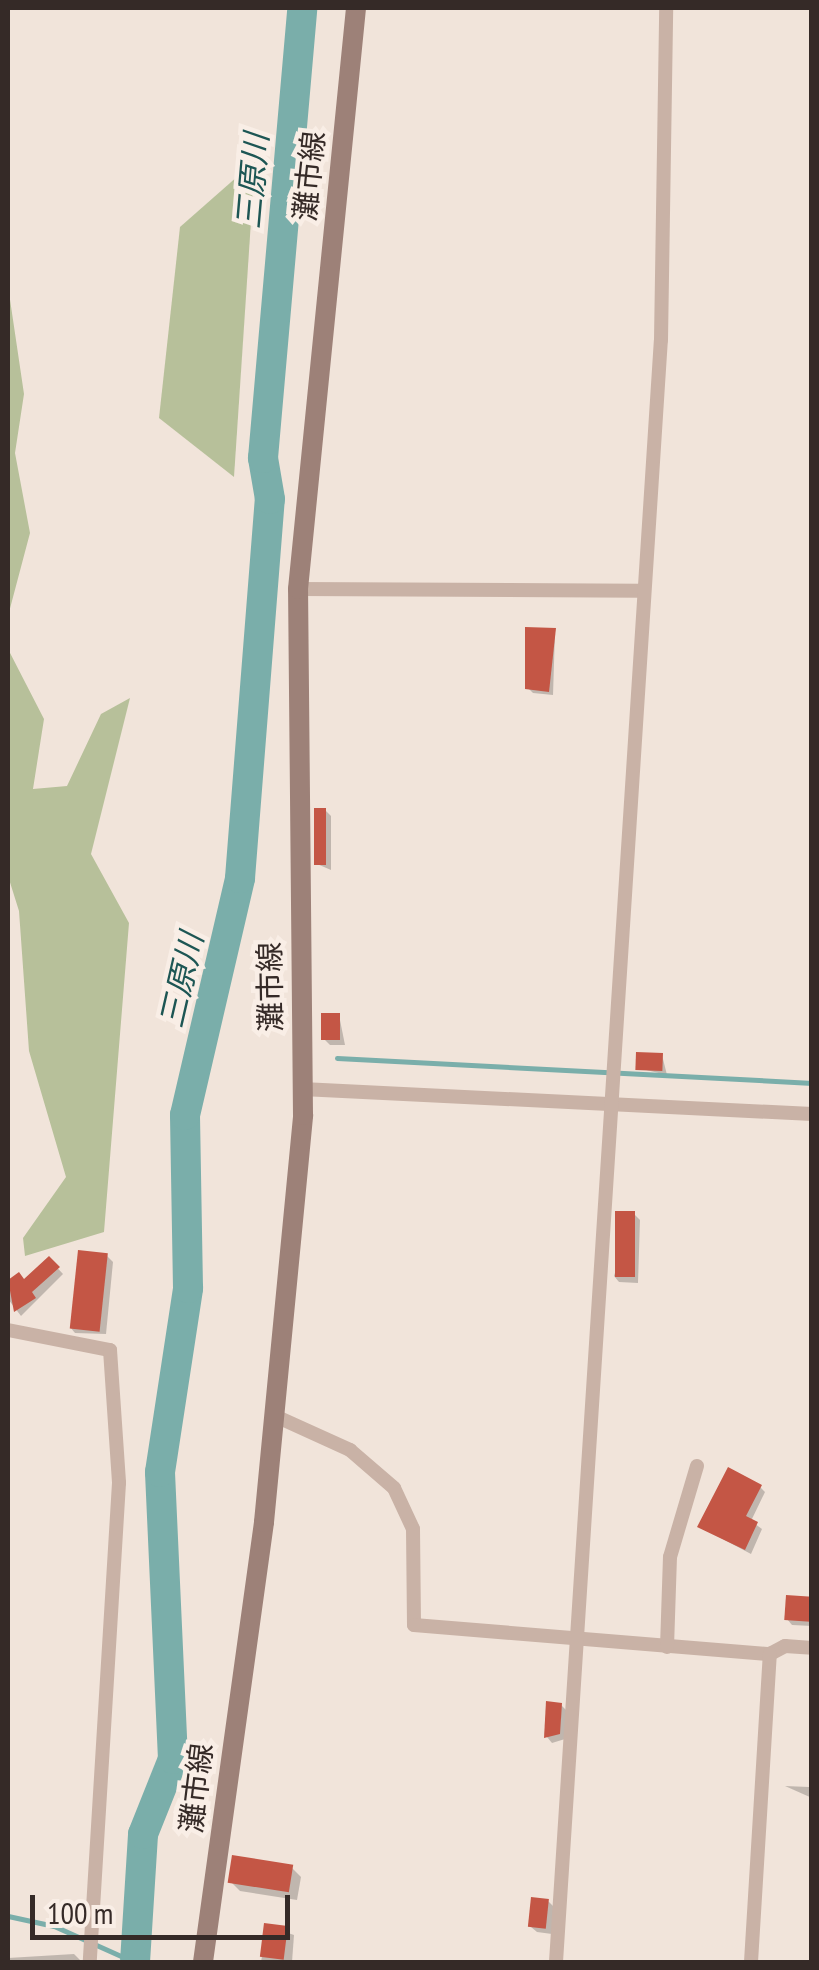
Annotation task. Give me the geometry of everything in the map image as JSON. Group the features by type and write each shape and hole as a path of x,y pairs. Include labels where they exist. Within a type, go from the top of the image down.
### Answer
{"main road":[{"name":"灘市線","path":"203,1962 273,1415 302,1089 298,589 356,8"}],"street":[{"path":"556,1962 614,1102 641,591 661,340 666,8"},
{"path":"298,589 641,591"},
{"path":"302,1089 812,1114"},
{"path":"8,1330 110,1350 119,1484 90,1958"},
{"path":"273,1415 350,1450 394,1488 413,1529 414,1625 770,1654 785,1646 812,1648"},
{"path":"668,1647 670,1557 697,1466"},
{"path":"751,1962 770,1654"}],"green space":[{"path":"255,161 234,477 159,418 180,227"},
{"path":"8,286 24,394 15,453 30,533 8,616"},
{"path":"8,649 44,719 33,789 67,786 101,714 130,698 91,854 129,923 104,1232 25,1256 23,1238 66,1177 29,1051 19,911 8,876"}],"building":[{"path":"525,627 556,628 549,692 525,689"},
{"path":"314,808 326,808 326,865 314,865"},
{"path":"321,1013 340,1013 340,1040 321,1040"},
{"path":"636,1052 663,1053 662,1071 635,1070"},
{"path":"615,1211 635,1211 635,1277 615,1277"},
{"path":"78,1250 108,1253 100,1332 70,1329"},
{"path":"49,1256 60,1267 32,1292 36,1298 14,1312 8,1280 19,1272 24,1279"},
{"path":"728,1467 762,1485 746,1516 758,1522 745,1550 697,1527"},
{"path":"786,1595 812,1597 810,1622 784,1620"},
{"path":"546,1701 562,1703 560,1734 544,1738"},
{"path":"232,1855 293,1865 289,1892 228,1883"},
{"path":"531,1897 549,1899 546,1929 528,1927"},
{"path":"264,1923 288,1926 284,1960 260,1957"}],"waterway":[{"name":"三原川","path":"135,1962 143,1834 173,1759 160,1472 188,1288 185,1115 240,878 270,499 263,458 302,8"},
{"path":"337,1058 812,1083"},
{"path":"8,1916 54,1926 134,1962"}]}
